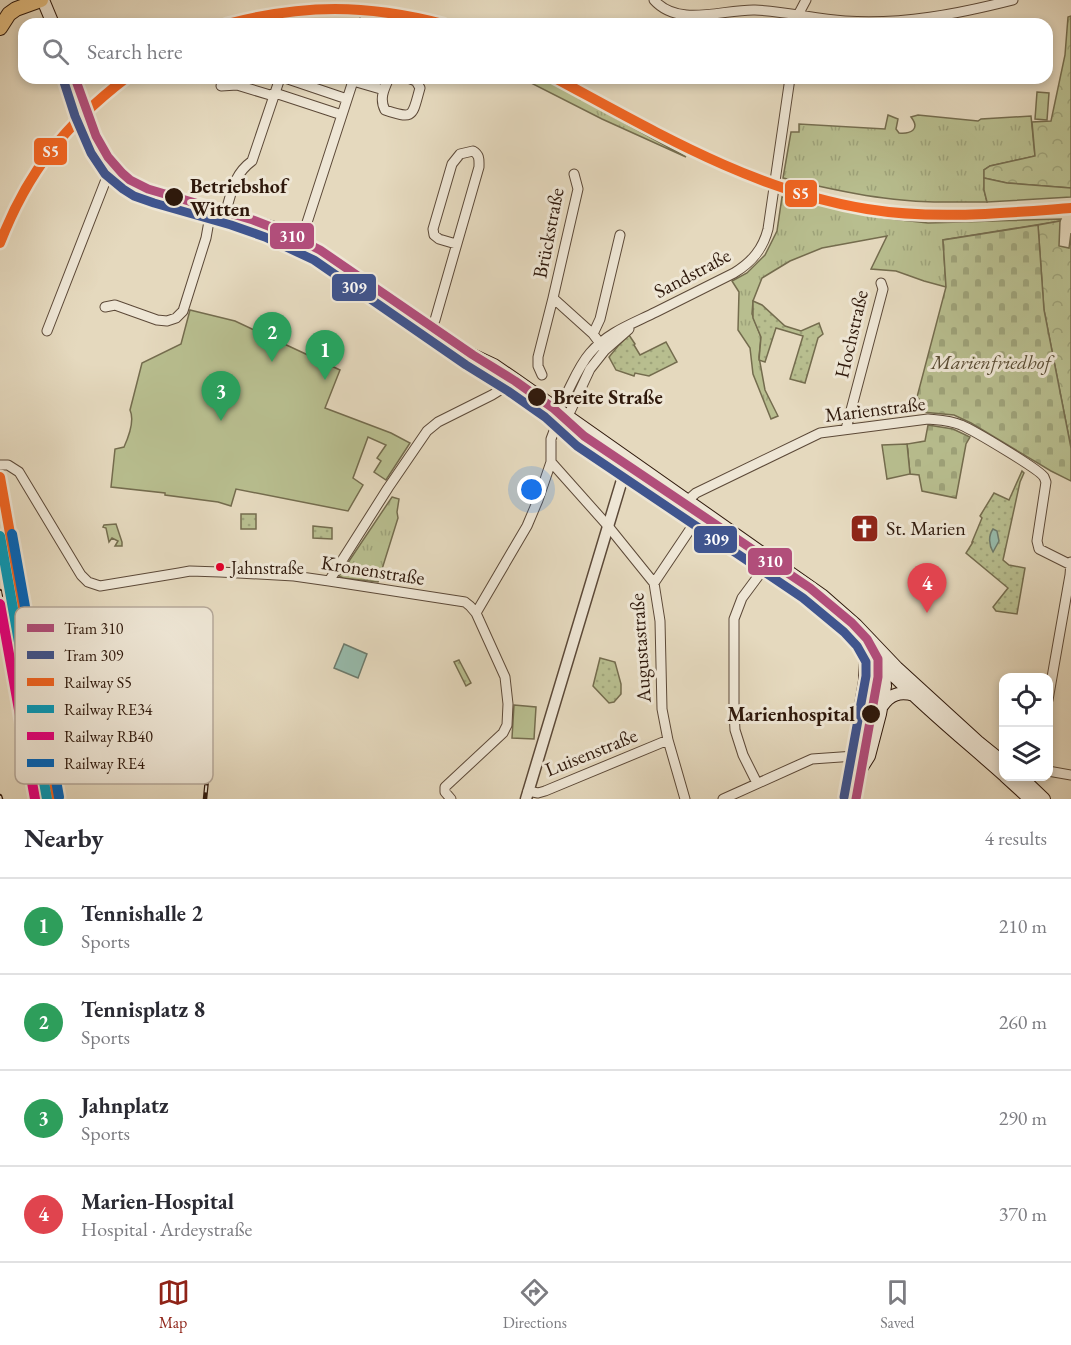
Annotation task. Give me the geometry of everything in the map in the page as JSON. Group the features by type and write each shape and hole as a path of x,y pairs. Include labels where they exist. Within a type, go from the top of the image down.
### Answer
{"main road":[{"path":"0,17 6,6 13,0"},
{"path":"0,28 9,14 16,9 42,0 50,18"},
{"path":"74,84 90,128 102,151 115,169 130,182 146,190 274,228 302,241 333,260 462,350 488,376 511,383 620,452 688,500 780,575 879,650 999,759"},
{"path":"561,416 625,470 767,563"},
{"path":"620,452 625,470"},
{"path":"858,636 914,695 999,772"},
{"path":"855,799 859,772 855,756 866,662 858,636"},
{"path":"859,772 869,756 885,686 884,665 879,650"},
{"path":"865,681 884,665 897,668"},
{"path":"881,706 888,698 898,694 914,695"},
{"path":"1023,785 1044,799"}],"street":[{"path":"654,0 669,11 688,16 754,10 793,18"},
{"path":"798,18 806,0"},
{"path":"927,18 1012,0"},
{"path":"225,214 236,178 243,167 252,161 278,84"},
{"path":"303,84 347,99"},
{"path":"302,241 352,84"},
{"path":"367,84 384,90"},
{"path":"386,84 381,104 385,110 402,116 408,116 413,112 420,88 418,84"},
{"name":"Sandstraße","path":"561,416 602,346 618,330 734,273 747,264 761,248 766,237 773,200 789,84"},
{"path":"221,86 237,85 270,95 275,93 342,116"},
{"path":"430,328 435,320 479,167 479,157 474,151 460,154 452,164 434,229 434,236 456,244"},
{"path":"47,331 107,177 115,169"},
{"name":"Brückstraße","path":"542,375 538,366 538,357 578,189 574,174"},
{"path":"105,307 115,305 157,320 166,321 176,318 183,311 207,238 211,210"},
{"path":"593,334 600,319 620,235"},
{"name":"Hochstraße","path":"846,429 883,290 881,283"},
{"name":"Brückstraße","path":"553,298 593,334 602,346"},
{"path":"329,581 427,431 438,422 511,383"},
{"path":"449,798 444,792 447,785 502,733 507,725 508,704 505,677 476,613 527,526 551,462 551,439 561,416"},
{"name":"Marienstraße","path":"674,502 688,500 696,493 820,433 928,419 943,420 959,424 976,433 1043,476 1046,482 1037,541 1039,549 1071,563"},
{"name":"Augustastraße","path":"551,462 608,526 654,583 660,621 662,706 668,740 686,799"},
{"name":"Kronenstraße","path":"1,465 8,465 19,472 81,575 88,582 100,586 190,571 294,576 465,602 476,613"},
{"path":"527,795 625,470"},
{"path":"654,583 691,528"},
{"path":"757,783 738,742 735,730 734,619 742,598 767,563"},
{"path":"1053,673 1071,563"},
{"name":"Luisenstraße","path":"527,795 545,791 668,740"},
{"path":"723,799 812,759 855,756"},
{"path":"1053,772 1071,775"}],"green space":[{"path":"1071,16 1071,188 1007,183 984,178 984,170 990,166 1035,156 1032,122 1051,121 1065,55 1068,17"},
{"path":"533,84 555,84 686,157 602,119"},
{"path":"1037,92 1049,93 1047,120 1035,119"},
{"path":"888,115 898,119 896,129 899,133 913,130 915,125 911,117 918,115 978,121 1031,116 1035,156 990,166 984,170 984,190 987,202 897,200 846,192 783,178 791,132 799,132 799,124 885,129"},
{"path":"984,178 1007,183 1071,188 1071,197 987,202"},
{"path":"782,197 883,218 928,223 1061,219 943,240 946,287 896,271 871,269 887,236 822,248 790,261 762,278 753,301 752,314 761,337 759,357 765,390 778,416 771,419 753,374 750,348 738,330 739,292 732,281 747,273 765,255 777,231"},
{"path":"1060,221 1059,246 1069,248 1071,233 1071,448 1044,310 1038,225"},
{"name":"Marienfriedhof","path":"1038,225 1044,310 1071,448 1071,481 954,415 922,412 917,397 946,287 943,240"},
{"path":"753,301 762,305 785,326 801,331 819,323 823,334 818,338 805,383 790,379 803,336 776,328 765,362 759,360 761,337 753,318"},
{"path":"190,310 235,321 340,370 325,408 391,433 410,443 386,480 374,472 381,461 377,458 386,445 368,437 353,478 363,485 348,511 236,489 231,506 218,502 165,495 165,493 111,487 115,449 124,447 132,424 130,410 142,363 181,344"},
{"path":"629,335 640,355 666,342 677,362 649,376 635,373 634,376 616,370 609,357"},
{"name":"Marienfriedhof","path":"928,425 953,429 970,437 966,444 956,498 922,491 919,475 910,474 907,444 925,441"},
{"path":"907,444 910,474 887,479 882,445"},
{"path":"1022,471 1024,473 1003,560 1009,565 1025,568 1017,614 996,611 993,607 1008,588 966,553 973,542 982,518 980,516 994,493 1009,500"},
{"path":"392,497 399,499 398,518 378,582 339,576"},
{"path":"241,514 256,514 256,529 241,529"},
{"path":"116,524 122,546 115,546 118,541 112,538 109,542 106,528 103,527"},
{"path":"313,526 332,528 332,539 313,538"},
{"path":"600,658 615,662 621,684 621,694 614,702 609,703 593,686"},
{"path":"459,660 471,683 466,686 454,662"},
{"path":"514,705 536,707 534,739 512,738"}],"shaded area":[{"path":"993,529 997,531 999,541 993,552 990,535"},
{"path":"344,644 367,654 358,678 334,668"}],"railway":[{"path":"0,591 15,675"},
{"path":"34,784 37,799"},
{"path":"205,799 206,784"}],"tram line":[{"name":"309","path":"65,84 91,153 105,174 123,189 134,196 154,203 265,237 314,260 545,417 577,446 803,598 844,632 857,646 866,662 866,676 844,797"},
{"name":"310","path":"77,84 96,136 108,157 130,180 148,189 253,220 320,250 473,355 515,381 553,408 584,436 810,588 852,623 867,639 878,659 878,677 856,799"}],"rail line":[{"name":"S5","path":"251,18 335,9 419,18"},
{"name":"S5","path":"0,243 23,193 51,151 85,113 119,84"},
{"name":"S5","path":"566,84 706,157 745,174 825,200 867,209 943,215 1071,208"},
{"name":"S5","path":"0,477 23,607"},
{"name":"RE4","path":"12,534 25,607"},
{"name":"RE34","path":"0,536 15,620"},
{"name":"RB40","path":"0,604 15,688"},
{"name":"RB40","path":"32,784 35,799"},
{"name":"RE34","path":"44,784 47,799"},
{"name":"S5","path":"54,784 57,799"},
{"name":"RE4","path":"57,784 59,797"}],"place":[{"name":"Betriebshof Witten","path":"174,197"},
{"name":"Tennisplatz 8","path":"272,362"},
{"name":"Tennishalle 2","path":"325,380"},
{"name":"Breite Straße","path":"537,397"},
{"name":"Jahnplatz","path":"221,421"},
{"name":"St. Marien","path":"865,528"},
{"name":"Jahnstraße","path":"220,567"},
{"name":"Marien-Hospital","path":"927,613"},
{"name":"Marienhospital","path":"871,714"}]}
